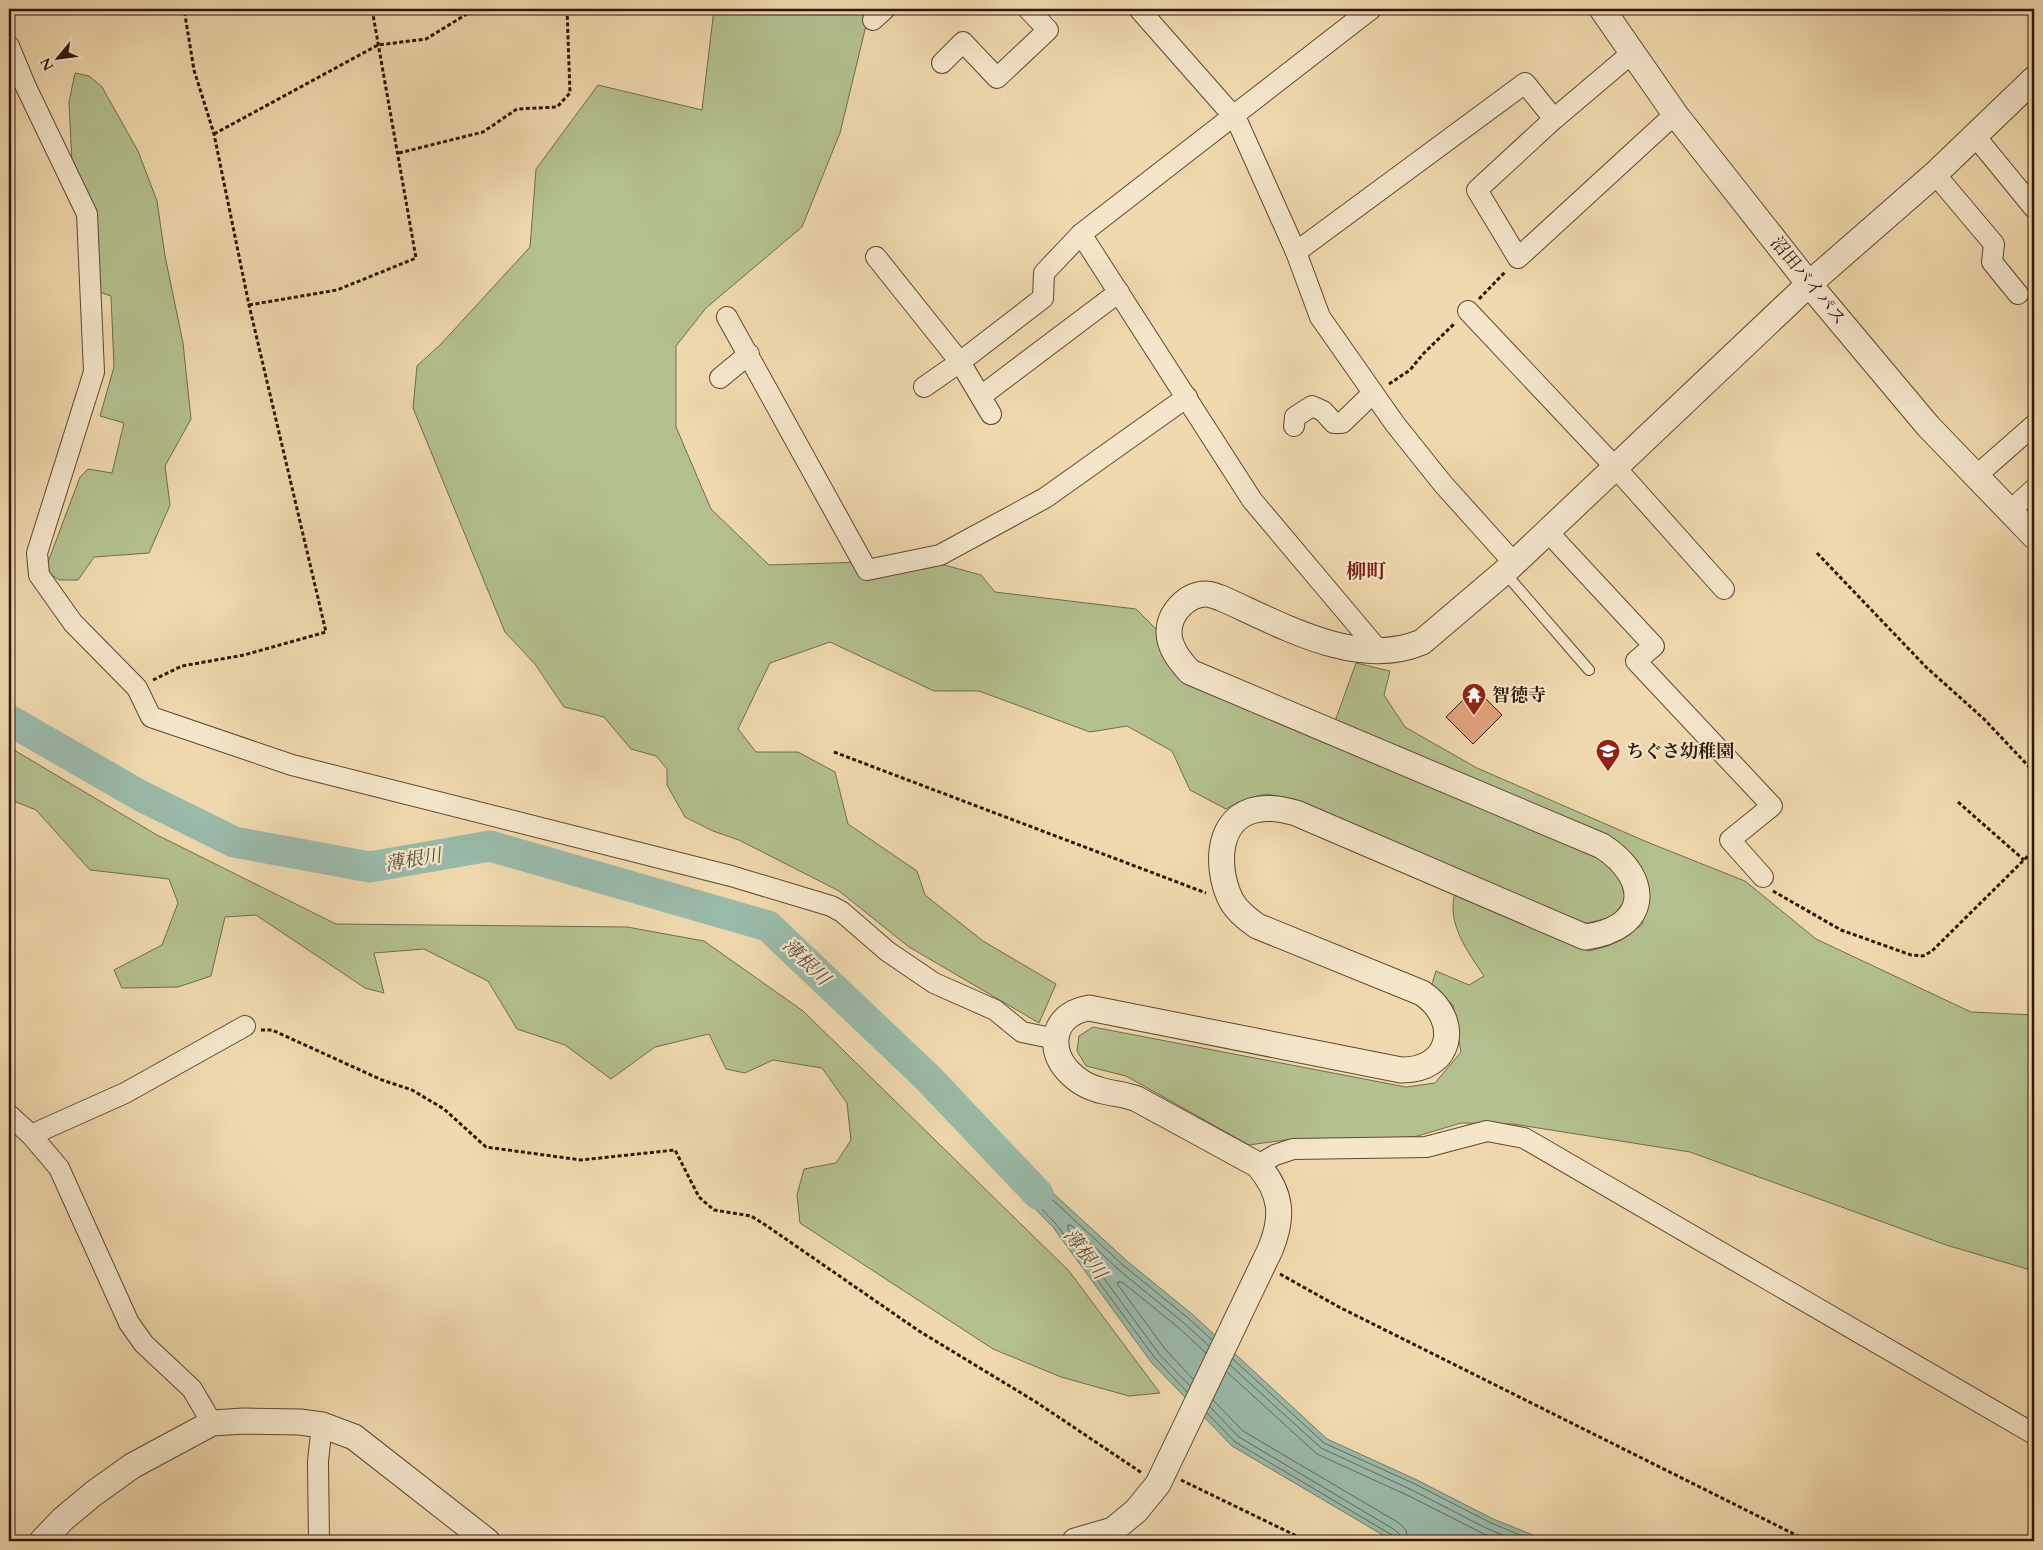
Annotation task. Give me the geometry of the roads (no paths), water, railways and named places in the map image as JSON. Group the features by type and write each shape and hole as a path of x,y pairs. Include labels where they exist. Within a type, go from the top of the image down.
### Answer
{"street":[{"path":"942,62 963,42 997,78 1048,30 1028,9"},
{"path":"1139,9 1227,109 1234,114 1296,252 1320,317 1395,424 1509,567"},
{"path":"924,387 960,362 1043,298 1044,273 1081,234 1371,9"},
{"name":"沼田バイパス","path":"1602,9 1676,114 1809,284 1928,426 2034,536"},
{"path":"9,46 26,87 87,214 94,372 37,553 39,575 73,623 137,688 150,717 292,765 731,876 831,906 842,912 887,951 934,983 995,1010 1022,1032 1056,1040"},
{"path":"1632,53 1554,119 1476,190 1518,258 1676,114"},
{"path":"1075,1541 1116,1536 1158,1484 1276,1236 1279,1214 1276,1192 1269,1178 1258,1165 1126,1094 1104,1091 1080,1081 1070,1074 1057,1054 1056,1040 1063,1021 1073,1013 1089,1008 1401,1070 1415,1070 1429,1064 1441,1054 1446,1043 1447,1027 1443,1013 1434,1000 1422,992 1256,926 1243,916 1229,895 1222,869 1221,852 1227,834 1236,820 1250,811 1280,809 1296,813 1585,937 1603,935 1618,927 1631,916 1636,904 1637,886 1631,872 1617,856 1602,846 1190,672 1172,648 1169,633 1170,619 1192,597 1207,594 1221,598 1307,636 1344,648 1380,652 1409,648 1422,642 1509,567 1809,284 1935,174 2034,80"},
{"path":"1296,252 1525,83 1554,119"},
{"path":"1975,136 2034,208"},
{"path":"1935,174 1994,244 1992,262 2018,294"},
{"path":"1081,234 1252,500 1380,652"},
{"path":"876,256 960,362 991,414"},
{"path":"980,396 1119,292"},
{"path":"1468,311 1615,468 1724,589"},
{"path":"727,317 867,570 940,555 1045,498 1186,397"},
{"path":"720,378 749,354"},
{"path":"1294,426 1295,416 1312,406 1323,410 1334,423 1342,423 1373,393"},
{"path":"1976,476 2034,425"},
{"path":"2010,510 2034,489"},
{"path":"1547,531 1654,646 1636,661 1772,806 1730,840 1763,877"},
{"path":"31,1134 125,1093 245,1026"},
{"path":"9,1115 31,1134 59,1168 129,1323 144,1344 192,1389 212,1423"},
{"path":"1258,1165 1275,1155 1293,1149 1426,1147 1487,1131 1524,1138 2034,1434"},
{"path":"42,1541 85,1500 132,1466 212,1423 300,1422 322,1425 354,1436 487,1541"},
{"path":"319,1541 318,1461 322,1425"}],"lane":[{"path":"1509,567 1589,670"}],"water":[{"path":"1019,1162 1128,1262 1192,1314 1327,1439 1417,1480 1493,1519 1548,1541 1393,1541 1232,1446 1151,1362 1053,1227 992,1165"}],"waterway":[{"name":"薄根川","path":"9,720 141,796 234,842 370,867 490,846 768,926 928,1078 1038,1194"}],"place":[{"name":"智徳寺","path":"1474,716"},
{"name":"ちぐさ幼稚園","path":"1608,772"}],"district":[{"name":"柳町","path":"1366,571"}]}
